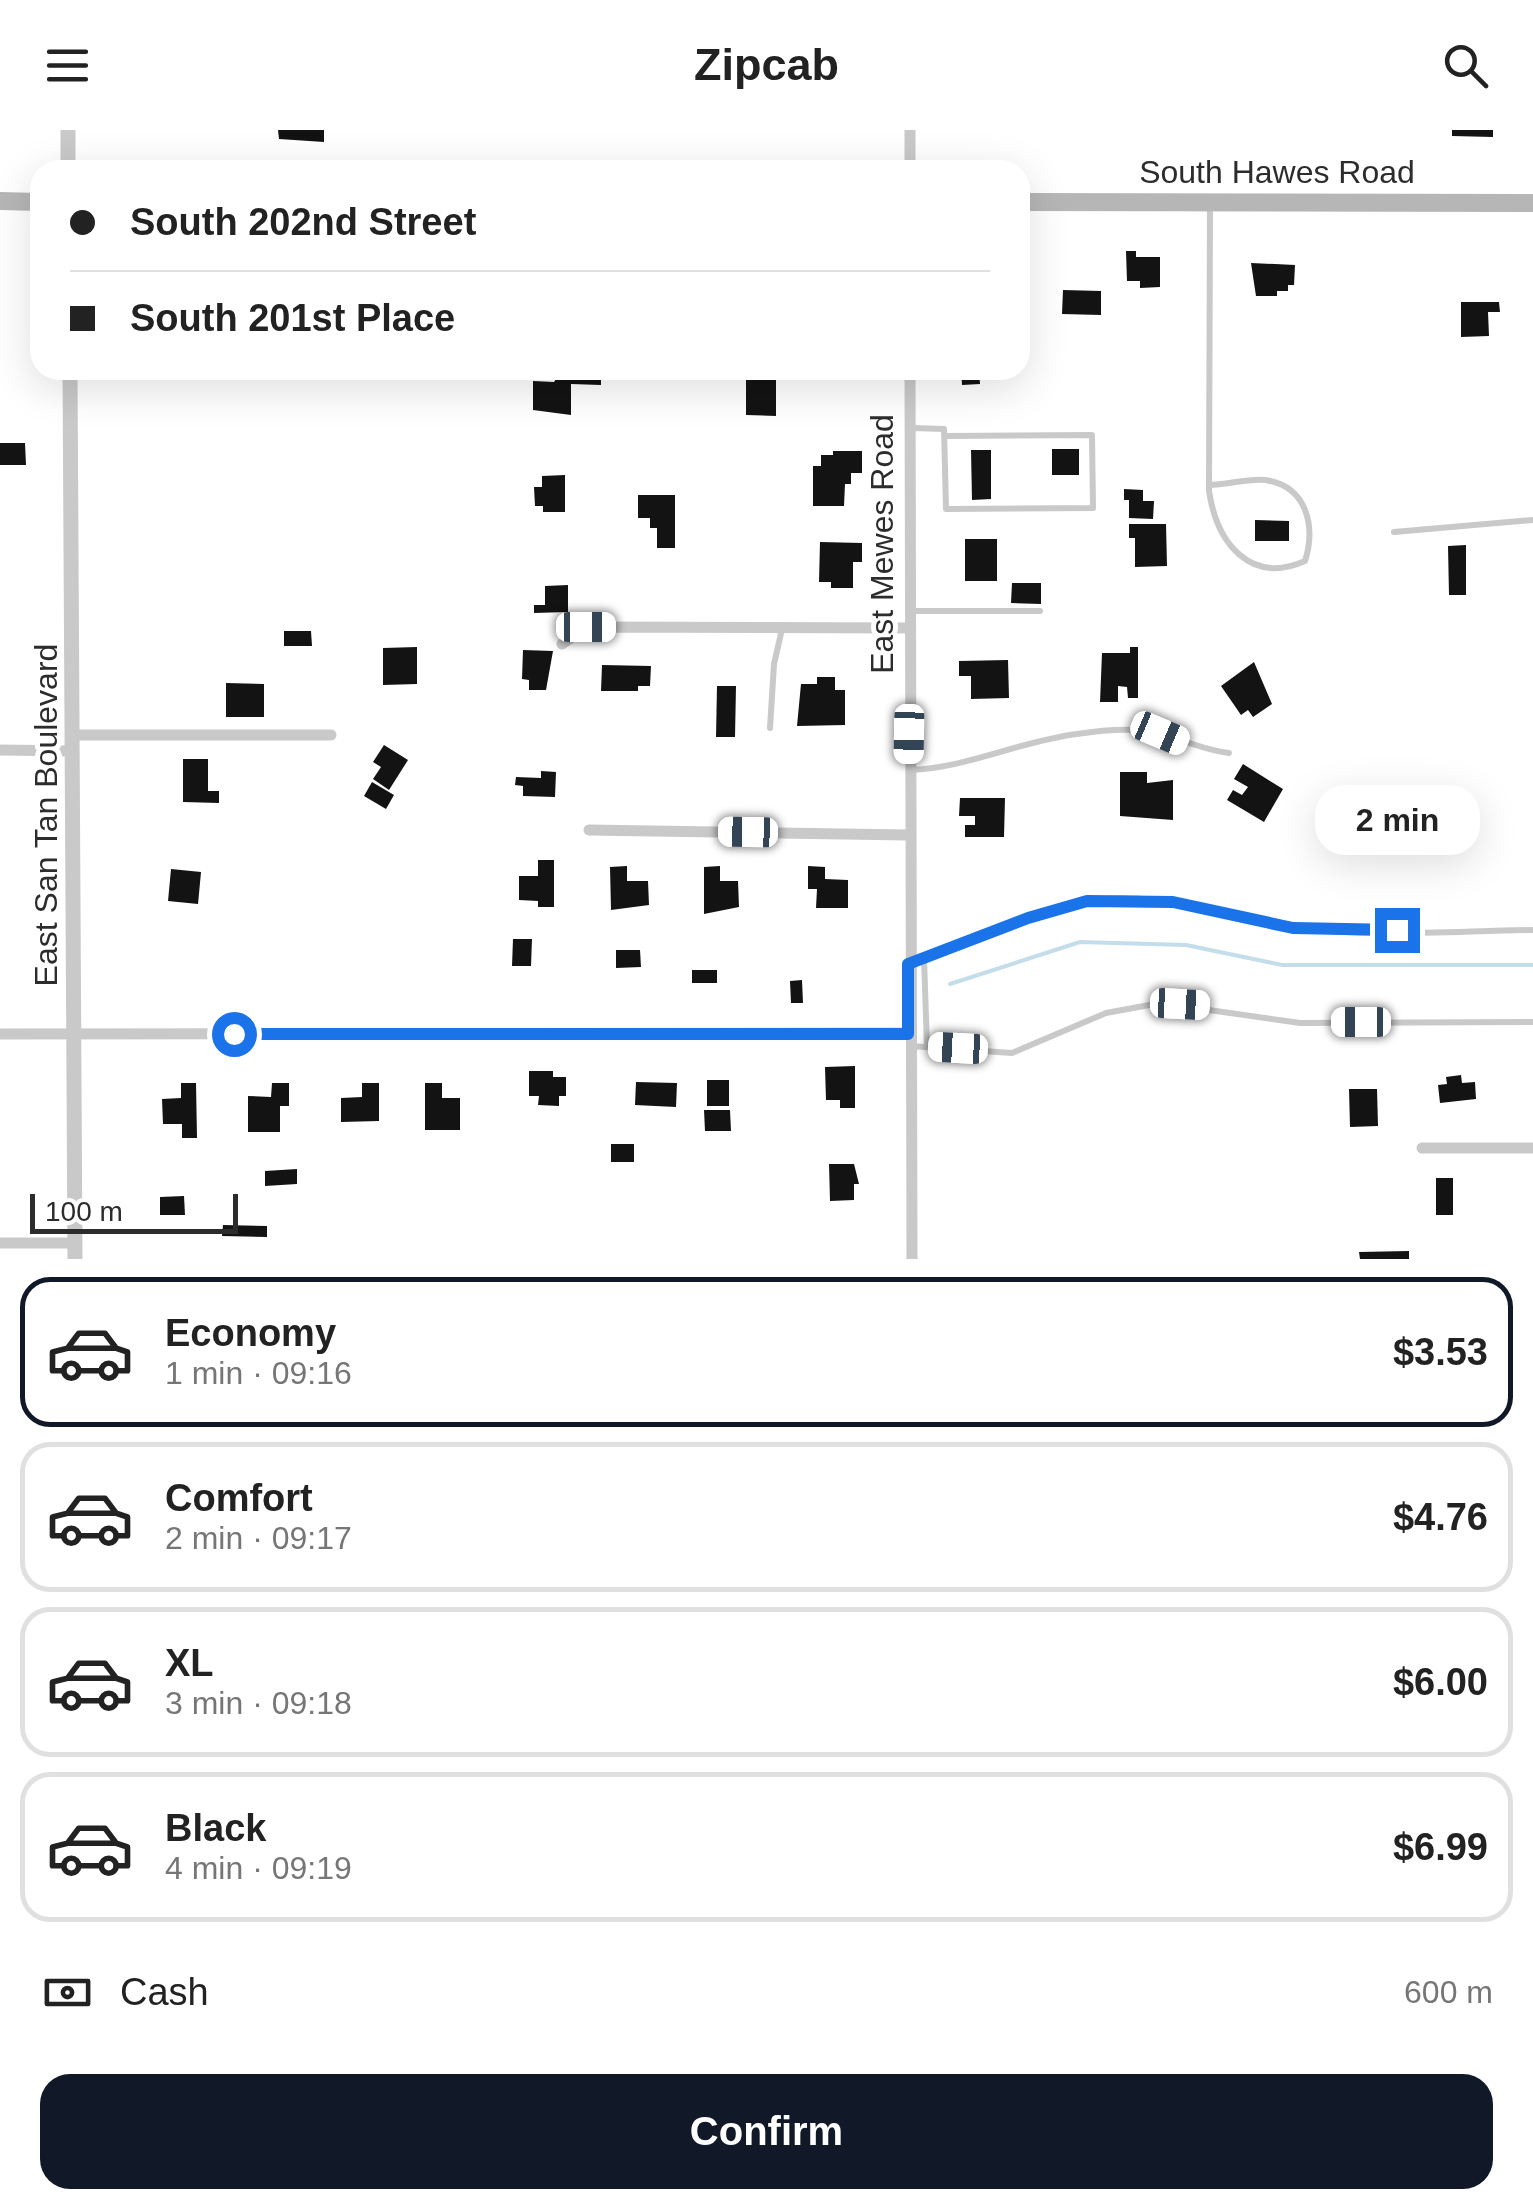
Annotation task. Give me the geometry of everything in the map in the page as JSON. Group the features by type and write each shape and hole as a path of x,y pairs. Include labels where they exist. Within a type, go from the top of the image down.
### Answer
{"main road":[{"path":"0,201 30,202"},
{"name":"South Hawes Road","path":"1030,202 1533,203"}],"street":[{"path":"68,130 68,160"},
{"path":"910,130 910,160"},
{"name":"East San Tan Boulevard","path":"70,380 75,1251"},
{"name":"East Mewes Road","path":"910,380 908,1040 912,1259"},
{"path":"562,644 586,627 910,628"},
{"path":"0,750 73,743 330,735"},
{"path":"589,830 908,835"},
{"path":"0,1034 908,1040"},
{"path":"1422,1148 1533,1148"},
{"path":"0,1243 75,1251"}],"lane":[{"path":"1209,484 1262,480 1298,495 1310,517 1306,560 1286,569 1264,570 1226,542 1212,510 1209,484 1210,202"},
{"path":"910,428 944,429 944,436 946,509 1092,508 1092,435 944,436"},
{"path":"1394,532 1533,520"},
{"path":"910,612 1040,611"},
{"path":"770,728 774,664 782,628"},
{"path":"909,770 942,769 1026,743 1078,734 1160,733 1197,749 1229,753"},
{"path":"908,964 1028,918 1087,901 1173,902 1329,932 1533,930"},
{"path":"924,958 927,1046"},
{"path":"908,1040 927,1046 1012,1053 1106,1012 1160,1003 1201,1005 1254,1019 1300,1023 1533,1022"}],"building":[{"path":"278,130 324,130 324,142 279,139"},
{"path":"1452,130 1493,130 1493,137 1452,136"},
{"path":"1126,251 1136,251 1136,257 1160,257 1160,287 1140,288 1140,281 1127,281"},
{"path":"1251,263 1295,265 1294,285 1288,285 1288,291 1277,291 1277,296 1256,296"},
{"path":"1063,290 1101,291 1101,315 1062,314"},
{"path":"1461,302 1499,302 1500,312 1488,312 1489,336 1461,337"},
{"path":"601,380 601,385 571,384 571,415 533,410 533,381"},
{"path":"746,380 776,380 776,416 746,415"},
{"path":"962,380 980,380 980,384 962,385"},
{"path":"0,443 25,443 26,465 0,465"},
{"path":"1052,449 1079,449 1079,475 1052,475"},
{"path":"971,450 991,450 991,499 972,500"},
{"path":"833,451 862,451 862,473 851,473 851,484 845,484 844,506 813,506 813,466 821,466 821,455 833,455"},
{"path":"565,475 565,512 543,512 543,506 535,506 534,487 542,487 542,476"},
{"path":"1124,489 1143,490 1143,501 1154,501 1153,519 1129,518 1129,500 1124,500"},
{"path":"638,495 675,495 675,548 657,548 657,528 650,528 650,518 638,518"},
{"path":"1255,520 1289,521 1289,541 1255,541"},
{"path":"1129,524 1166,524 1167,566 1135,567 1135,538 1129,538"},
{"path":"965,539 997,539 997,581 965,581"},
{"path":"820,542 862,543 862,562 853,562 853,588 831,588 831,582 819,582"},
{"path":"1466,545 1466,595 1449,595 1448,546"},
{"path":"1012,583 1041,583 1041,604 1011,603"},
{"path":"568,585 568,612 534,613 534,605 545,605 545,586"},
{"path":"284,631 311,631 312,646 284,646"},
{"path":"417,647 417,684 383,685 383,648"},
{"path":"1130,647 1138,647 1138,698 1128,698 1127,687 1118,686 1118,702 1100,702 1102,653 1130,653"},
{"path":"523,650 553,651 546,690 529,690 529,680 522,679"},
{"path":"1008,660 1009,698 971,699 971,676 959,676 959,661"},
{"path":"1254,662 1272,704 1253,717 1248,710 1241,715 1221,686"},
{"path":"602,665 651,666 650,686 638,686 638,691 601,691"},
{"path":"817,677 835,677 835,690 845,690 845,725 797,726 801,684 817,684"},
{"path":"226,683 264,684 264,717 226,717"},
{"path":"717,686 736,686 735,737 716,737"},
{"path":"384,745 408,760 389,790 373,779 381,767 373,762"},
{"path":"183,759 208,759 208,791 219,791 219,803 183,802"},
{"path":"1243,764 1283,789 1264,822 1227,800 1233,790 1242,795 1248,787 1234,779"},
{"path":"541,771 556,772 555,797 523,796 523,786 515,785 516,777 541,778"},
{"path":"1120,772 1147,772 1147,783 1173,780 1173,820 1120,816"},
{"path":"372,782 394,795 386,809 364,796"},
{"path":"960,798 1005,798 1004,837 965,837 965,825 975,825 975,816 959,816"},
{"path":"538,860 554,860 554,907 538,907 538,901 519,900 519,876 538,876"},
{"path":"627,866 627,881 648,881 649,905 611,910 610,867"},
{"path":"720,866 720,881 738,881 739,907 704,914 704,867"},
{"path":"808,866 825,867 825,879 848,880 848,908 816,908 817,889 808,889"},
{"path":"171,869 201,872 198,904 168,901"},
{"path":"513,939 532,939 531,966 512,966"},
{"path":"616,950 640,950 641,967 616,968"},
{"path":"692,970 717,970 717,983 692,983"},
{"path":"802,980 803,1003 791,1003 790,981"},
{"path":"855,1066 855,1108 840,1108 840,1100 826,1100 825,1067"},
{"path":"529,1071 553,1071 553,1077 566,1077 566,1096 559,1096 559,1106 538,1105 539,1096 529,1096"},
{"path":"1461,1075 1462,1083 1475,1082 1476,1099 1440,1103 1438,1085 1447,1084 1446,1077"},
{"path":"707,1080 729,1080 729,1106 707,1106"},
{"path":"636,1082 677,1083 676,1107 635,1105"},
{"path":"181,1083 196,1083 197,1138 182,1138 182,1124 163,1124 162,1099 181,1098"},
{"path":"272,1083 289,1083 289,1106 280,1106 280,1132 248,1132 248,1096 271,1097"},
{"path":"362,1083 379,1083 379,1121 341,1122 341,1098 362,1097"},
{"path":"425,1083 442,1083 442,1098 460,1098 460,1130 425,1130"},
{"path":"1349,1089 1377,1089 1378,1126 1350,1127"},
{"path":"704,1110 730,1110 731,1131 705,1131"},
{"path":"611,1144 634,1144 634,1162 611,1162"},
{"path":"829,1164 854,1164 859,1184 854,1184 854,1200 830,1201"},
{"path":"297,1169 297,1184 265,1186 265,1171"},
{"path":"1436,1178 1453,1178 1453,1215 1436,1215"},
{"path":"184,1196 185,1215 160,1215 160,1197"},
{"path":"223,1225 267,1226 267,1237 222,1236"},
{"path":"1409,1251 1409,1259 1360,1259 1359,1252"}],"waterway":[{"path":"950,984 1080,942 1186,945 1282,965 1533,965"}],"route":[{"path":"234,1034 908,1034 908,964 1028,918 1087,901 1173,902 1329,932 1397,930"}]}
